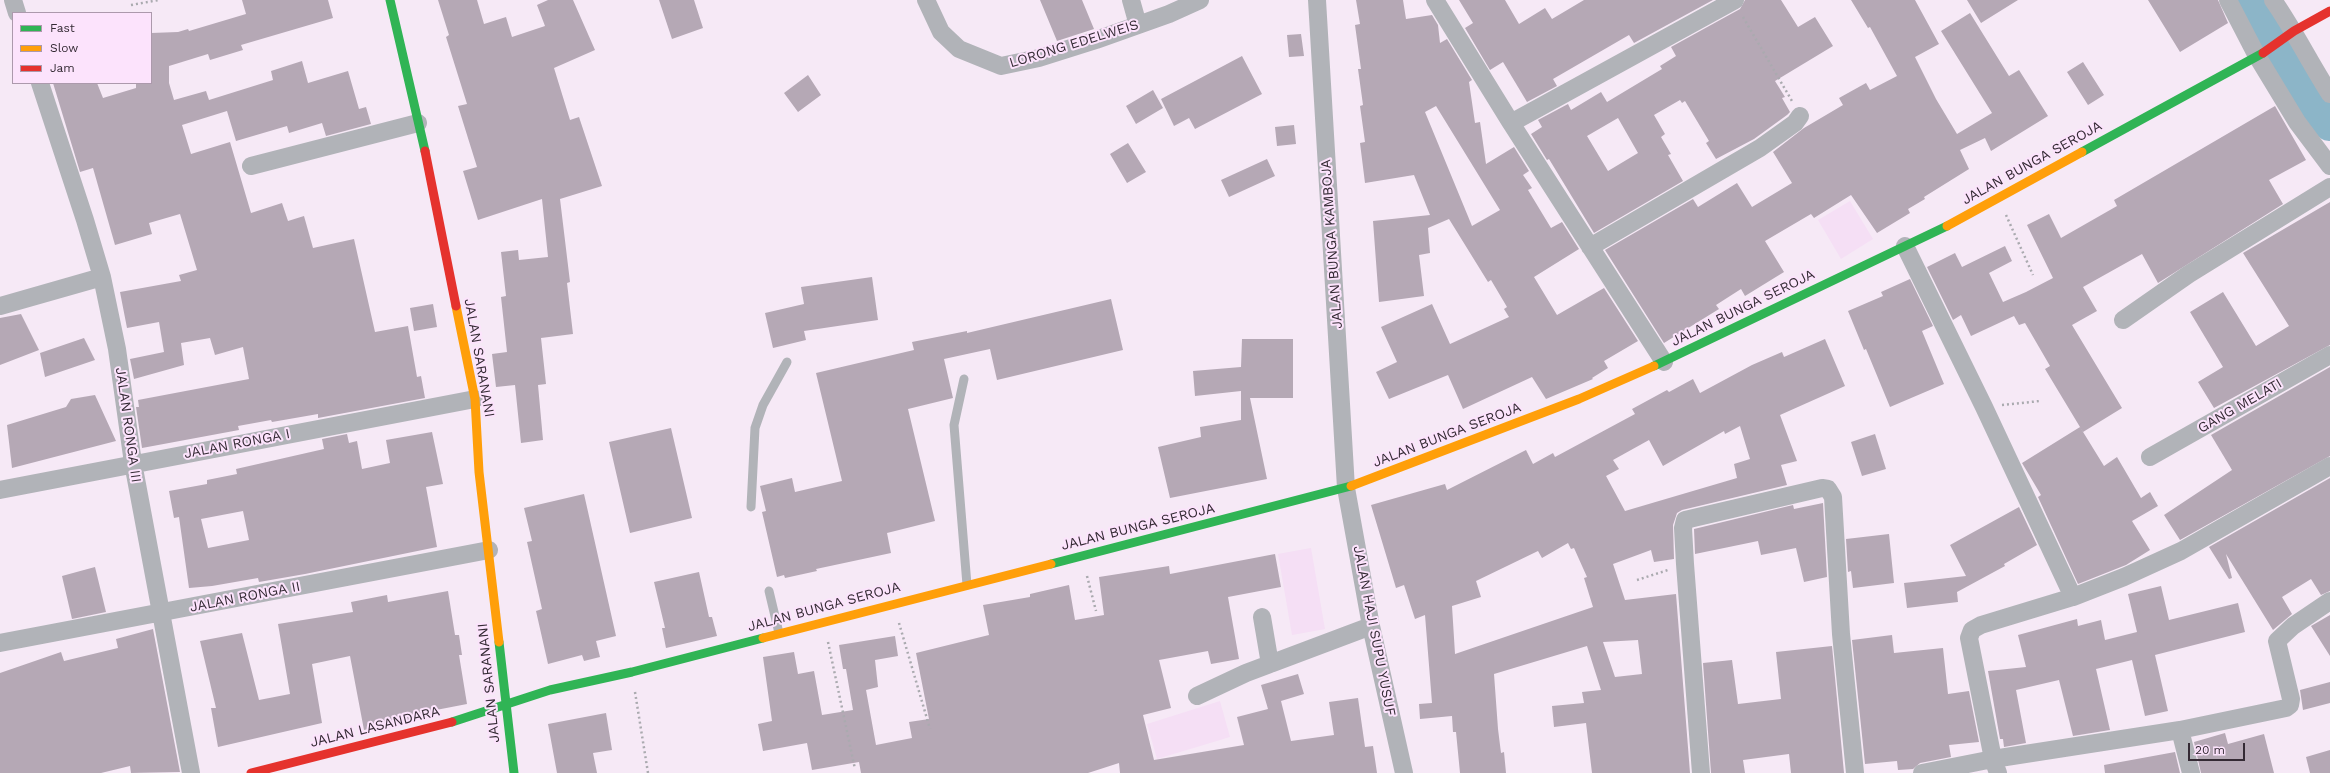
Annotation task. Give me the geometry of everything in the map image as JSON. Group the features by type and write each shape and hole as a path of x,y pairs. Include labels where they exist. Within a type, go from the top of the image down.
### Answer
{"street":[{"path":"13,0 17,12"},
{"name":"JALAN SARANANI","path":"390,0 418,123 475,399 479,472 489,550 505,706 514,773"},
{"name":"LORONG EDELWEIS","path":"926,0 941,32 959,49 1001,66 1039,58 1138,25 1200,0"},
{"path":"1131,0 1138,25"},
{"name":"JALAN BUNGA KAMBOJA","path":"1317,0 1346,488"},
{"path":"1435,0 1511,123 1664,362"},
{"path":"2228,0 2260,54 2297,122 2330,166"},
{"path":"2273,0 2310,64 2330,94"},
{"path":"1511,123 1734,1"},
{"name":"JALAN BUNGA SEROJA","path":"505,706 550,690 632,672 893,603 1346,488 1579,399 1664,362 1905,246 1998,198 2260,54 2330,11"},
{"name":"JALAN RONGA III","path":"40,84 102,277 117,349 133,463 191,773"},
{"path":"1590,247 1760,148 1795,124 1800,116"},
{"path":"251,166 418,123"},
{"path":"2123,320 2201,266 2330,187"},
{"path":"1905,246 1984,407 2073,597"},
{"path":"0,306 102,277"},
{"name":"GANG MELATI","path":"2150,457 2330,355"},
{"name":"JALAN RONGA I","path":"0,490 133,463 475,399"},
{"path":"1996,766 1969,638 1970,632 1981,625 2073,597 2124,577 2181,551 2330,466"},
{"name":"JALAN HAJI SUPU YUSUF","path":"1346,488 1371,626 1404,773"},
{"path":"1701,773 1685,564 1683,528 1685,520 1688,518 1822,488 1828,489 1833,497 1841,627 1855,773"},
{"name":"JALAN RONGA II","path":"0,643 489,550"},
{"path":"1922,773 1996,766 2278,711 2288,706 2291,699 2277,641 2293,626 2330,602"},
{"path":"1262,617 1270,664"},
{"path":"1197,696 1270,664 1371,626"},
{"name":"JALAN LASANDARA","path":"251,773 418,732 505,706"},
{"path":"2180,730 2191,773"}],"lane":[{"path":"751,507 755,428 763,405 787,362"},
{"path":"964,379 954,425 967,585"},
{"path":"769,591 779,633"}],"path":[{"path":"130,5 159,0"},
{"path":"1734,1 1775,70 1800,116"},
{"path":"1998,198 2033,275"},
{"path":"1984,407 2040,401"},
{"path":"1082,556 1096,611"},
{"path":"1637,580 1685,564"},
{"path":"893,603 930,729"},
{"path":"824,622 855,769"},
{"path":"632,672 648,773"}],"shaded area":[{"path":"1850,201 1873,239 1841,259 1818,220"},
{"path":"1311,548 1325,629 1292,635 1278,554"},
{"path":"1220,701 1230,737 1157,759 1147,724"}],"building":[{"path":"242,0 328,0 333,18 241,45 243,50 210,60 208,54 169,66 169,83 174,100 206,91 209,100 273,80 271,71 302,61 308,83 348,71 359,109 366,107 371,124 326,136 322,123 289,133 287,126 236,141 227,111 182,125 191,154 230,142 251,213 282,203 288,221 304,216 313,248 354,239 375,332 408,326 417,377 421,376 425,398 318,418 318,414 272,422 271,420 238,426 239,430 142,448 136,407 139,407 138,400 249,379 243,347 215,355 210,338 181,343 184,365 134,379 130,359 164,352 159,322 127,328 120,292 181,281 179,275 197,270 180,214 149,223 152,234 115,245 93,168 80,172 53,84 97,84 103,98 136,88 136,84 152,84 152,33 178,32 188,29 189,31 246,14"},
{"path":"438,0 477,0 484,24 506,17 512,37 545,26 537,5 548,0 573,0 595,50 554,68 570,120 579,117 602,186 560,199 570,282 567,283 573,334 541,338 546,384 538,385 543,440 521,443 515,385 496,387 492,354 507,352 501,297 506,296 501,252 518,250 519,260 548,257 542,199 478,220 463,171 477,167 458,106 467,104 446,37 449,35"},
{"path":"659,0 694,0 703,28 672,39"},
{"path":"1040,0 1082,0 1094,29 1057,41"},
{"path":"1356,0 1403,0 1406,19 1432,15 1438,25 1440,43 1447,39 1472,80 1469,82 1475,123 1480,122 1486,164 1514,147 1529,171 1523,175 1532,188 1528,190 1551,228 1562,222 1579,249 1534,277 1557,315 1604,288 1638,341 1604,361 1608,368 1592,378 1593,379 1546,399 1532,377 1463,409 1448,375 1389,399 1376,372 1397,362 1381,327 1432,304 1450,344 1509,317 1504,309 1507,307 1491,280 1488,282 1449,219 1428,228 1430,253 1419,255 1424,296 1379,302 1373,221 1430,215 1414,175 1365,183 1360,143 1365,142 1360,106 1363,105 1358,69 1361,69 1355,25 1360,24","holes":["1436,106 1500,210 1472,226 1425,112"]},
{"path":"1459,0 1505,0 1519,24 1545,8 1552,19 1584,0 1713,0 1634,43 1629,35 1553,79 1557,86 1527,102 1503,62 1490,70 1465,28 1473,23"},
{"path":"1745,0 1781,0 1798,27 1815,17 1833,46 1775,81 1785,97 1782,98 1790,112 1787,115 1754,139 1716,159 1706,143 1709,141 1685,101 1682,103 1680,100 1654,115 1665,134 1661,137 1671,154 1668,155 1683,181 1594,233 1549,159 1547,160 1531,134 1542,127 1538,120 1568,104 1571,110 1601,92 1607,102 1662,69 1660,66 1676,56 1671,47 1740,9","holes":["1618,118 1638,153 1608,171 1587,136"]},
{"path":"1851,0 1915,0 1939,44 1915,57 1936,99 1957,134 1992,113 1941,31 1970,13 2009,76 2019,70 2048,116 1991,151 1985,138 1960,150 1969,169 1924,197 1925,199 1908,209 1910,213 1877,233 1851,195 1814,218 1811,214 1765,241 1784,272 1745,296 1741,289 1716,305 1719,309 1664,343 1605,250 1693,199 1698,207 1737,183 1752,207 1792,183 1773,152 1804,128 1843,105 1839,98 1866,83 1870,90 1897,76 1870,27 1868,28"},
{"path":"1967,0 2018,0 1981,23"},
{"path":"2148,0 2218,0 2228,23 2180,52"},
{"path":"1301,34 1304,56 1289,57 1287,35"},
{"path":"1242,56 1262,94 1195,129 1189,118 1174,126 1161,99"},
{"path":"2083,62 2104,95 2088,105 2067,72"},
{"path":"808,75 821,95 798,112 784,93"},
{"path":"1153,90 1163,108 1136,124 1126,106"},
{"path":"2275,106 2306,160 2269,180 2283,204 2158,283 2142,254 2083,287 2097,311 2072,325 2122,408 2083,432 2045,369 2050,366 2025,323 2019,325 2014,316 1971,336 1961,315 1953,320 1927,267 1955,253 1962,267 2005,246 2012,261 1989,273 2003,302 2026,292 2053,278 2027,225 2049,214 2061,238 2117,206 2114,200"},
{"path":"1294,125 1296,144 1277,146 1275,127"},
{"path":"1128,143 1146,172 1127,183 1110,154"},
{"path":"1267,159 1275,176 1229,197 1221,180"},
{"path":"2330,202 2330,345 2214,408 2198,382 2223,367 2190,312 2223,292 2256,346 2289,326 2243,253"},
{"path":"872,277 878,320 804,331 806,340 773,348 765,313 804,304 801,287"},
{"path":"1910,279 1933,326 1922,331 1944,384 1890,407 1866,349 1864,350 1848,311 1883,296 1881,292"},
{"path":"1111,299 1123,350 997,380 990,349 944,359 953,398 908,409 935,521 887,533 891,553 816,569 817,571 785,578 784,575 777,577 762,512 766,511 760,486 792,478 795,492 842,481 816,373 914,350 912,342 967,331 967,333"},
{"path":"433,304 437,327 414,331 410,308"},
{"path":"21,314 39,350 0,365 0,318"},
{"path":"84,338 95,360 45,377 40,353"},
{"path":"1242,339 1293,339 1293,398 1250,398 1267,479 1170,498 1158,447 1201,437 1200,427 1241,420 1241,391 1195,396 1193,371 1241,367"},
{"path":"1825,339 1845,386 1780,415 1797,461 1781,465 1787,485 1682,510 1677,513 1673,525 1674,559 1654,562 1651,550 1613,564 1625,600 1676,594 1690,773 1592,773 1586,723 1554,727 1552,706 1584,703 1582,692 1601,690 1587,646 1494,674 1498,729 1501,753 1504,752 1506,773 1460,773 1456,732 1453,732 1452,716 1420,719 1419,704 1432,703 1425,615 1415,619 1404,585 1396,588 1371,505 1445,484 1447,490 1526,450 1533,464 1553,453 1555,457 1635,414 1632,409 1667,390 1669,392 1693,379 1700,393 1752,365 1782,352 1784,357","holes":["1740,426 1750,459 1734,464 1737,478 1625,511 1606,476 1619,469 1613,460 1649,440 1663,466 1724,431 1725,434","1568,543 1571,549 1574,548 1587,577 1584,578 1593,607 1455,654 1452,606 1481,597 1476,581 1538,551 1542,558","1638,640 1642,674 1615,677 1603,642"]},
{"path":"2330,367 2330,456 2180,540 2164,515 2232,470 2211,435"},
{"path":"95,395 116,441 12,468 7,425 66,407 71,399"},
{"path":"2080,427 2104,466 2117,457 2141,498 2150,492 2158,506 2132,521 2150,550 2126,565 2078,584 2038,497 2041,495 2022,463"},
{"path":"671,428 692,518 630,533 609,442"},
{"path":"432,432 443,484 426,487 437,547 259,582 258,578 212,586 189,588 179,517 174,518 169,491 207,484 207,480 237,474 236,469 324,449 322,439 347,434 349,443 357,441 362,469 390,463 386,440","holes":["243,511 249,540 208,548 201,519"]},
{"path":"1875,434 1886,469 1862,476 1851,442"},
{"path":"2330,478 2330,591 2321,595 2311,579 2282,597 2292,614 2273,630 2226,554 2232,578 2229,579 2209,547"},
{"path":"584,494 616,636 596,641 600,657 584,661 582,655 548,664 536,611 542,609 527,542 532,541 524,508"},
{"path":"1823,503 1827,577 1804,582 1796,548 1761,555 1758,541 1695,554 1694,529 1793,505 1794,509"},
{"path":"2019,507 2037,545 2004,564 2005,566 1957,592 1958,602 1907,608 1904,583 1966,576 1950,545"},
{"path":"1889,534 1894,583 1853,588 1851,571 1848,572 1846,539"},
{"path":"1275,554 1281,587 1228,597 1239,659 1211,664 1208,651 1159,660 1171,708 1143,715 1154,760 1244,745 1237,717 1268,709 1261,685 1298,674 1304,694 1281,701 1291,741 1334,735 1329,702 1358,698 1365,747 1373,746 1377,773 1120,773 1119,763 1088,773 861,773 859,762 812,770 807,743 763,751 758,724 772,721 763,657 794,652 798,674 814,671 822,715 853,710 846,669 843,669 839,645 895,636 898,656 875,660 878,687 866,690 876,745 912,738 909,722 929,719 916,653 989,635 983,605 1030,597 1030,594 1069,585 1075,620 1104,615 1099,577 1169,566 1170,574"},
{"path":"95,567 106,612 72,619 62,576"},
{"path":"699,572 709,617 712,617 717,636 666,648 662,628 665,628 654,582"},
{"path":"2161,586 2169,620 2238,603 2245,632 2155,655 2168,711 2145,716 2132,660 2096,669 2110,730 2073,736 2059,680 2016,690 2026,743 2004,747 2003,739 2000,739 1988,671 2026,667 2018,635 2077,619 2078,626 2101,620 2105,640 2137,632 2128,594"},
{"path":"448,591 455,635 459,635 462,655 459,655 467,704 436,710 436,713 429,716 364,730 350,656 312,664 322,723 218,747 211,708 216,708 200,641 242,633 259,700 290,694 278,624 353,612 351,602 387,595 388,602"},
{"path":"2330,615 2330,656 2311,626"},
{"path":"153,629 180,772 131,773 130,766 101,773 0,773 0,673 61,652 64,661 118,648 116,639"},
{"path":"1892,635 1894,653 1943,648 1948,694 1969,691 1979,742 1949,745 1951,757 1920,763 1913,769 1898,770 1897,761 1865,764 1852,640"},
{"path":"1832,646 1844,773 1791,773 1789,754 1743,760 1745,773 1711,773 1703,663 1732,660 1738,704 1781,699 1776,652"},
{"path":"2330,682 2330,703 2303,710 2300,690"},
{"path":"606,713 612,750 593,753 597,773 557,773 548,724"},
{"path":"2225,733 2228,744 2264,734 2274,773 2201,773 2194,742"},
{"path":"2330,750 2330,773 2310,773 2306,757"},
{"path":"2175,752 2180,773 2105,773 2104,765"}],"waterway":[{"path":"2245,0 2291,72 2330,124"}],"traffic: fast":[{"path":"390,0 425,151"},
{"path":"2082,152 2263,53"},
{"path":"1654,366 1947,226"},
{"path":"1051,564 1351,486"},
{"path":"452,722 550,690 632,672 763,638"},
{"path":"499,642 514,773"}],"traffic: slow":[{"path":"1947,226 2082,152"},
{"path":"456,306 475,399 479,472 499,642"},
{"path":"1351,486 1579,399 1654,366"},
{"path":"763,638 1051,564"}],"traffic: jam":[{"path":"2263,53 2294,31 2330,11"},
{"path":"425,151 456,306"},
{"path":"251,773 452,722"}]}
